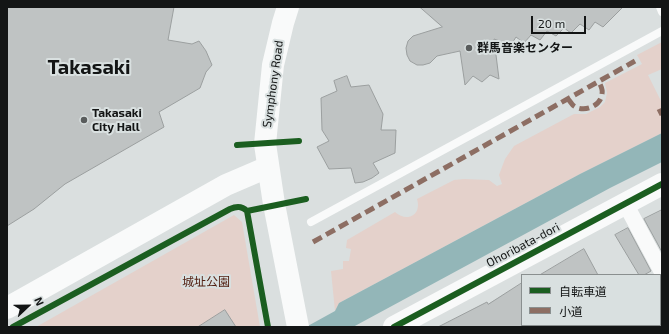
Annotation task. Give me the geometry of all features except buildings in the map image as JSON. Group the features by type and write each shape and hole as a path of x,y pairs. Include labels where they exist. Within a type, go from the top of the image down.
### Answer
{"street":[{"name":"Symphony Road","path":"288,7 273,65 265,144 274,204 296,318"},
{"path":"7,308 226,185 268,167"},
{"name":"Ohoribata-dori","path":"394,327 662,184"},
{"path":"625,203 662,272"}],"lane":[{"path":"660,7 662,12"},
{"path":"311,222 662,31"}],"green space":[{"path":"662,42 662,69 648,75 662,103 662,133 580,174 339,303 335,311 331,271 343,269 343,261 349,261 351,249 346,248 347,240 395,212 404,217 412,216 417,209 417,199 454,180 489,180 497,186 502,184 499,175 505,159 514,146 574,114 586,114 600,107 605,102 607,93 605,83 642,64 637,55"},
{"name":"城址公園","path":"234,215 242,222 260,327 36,327"}],"water":[{"path":"662,133 662,162 610,188 353,327 306,327 335,311 339,303 580,174"}],"marked path":[{"path":"313,242 635,61"},
{"path":"568,99 573,105 582,109 595,105 599,102 602,94 599,82"},
{"path":"659,109 662,115"}],"cycle path":[{"path":"237,145 299,141"},
{"path":"394,327 662,184"},
{"path":"247,211 306,199"},
{"path":"13,327 230,209 237,207 241,207 247,211 268,327"}],"place":[{"name":"群馬音楽センター","path":"469,48"},
{"name":"Takasaki City Hall","path":"84,120"}],"district":[{"name":"Takasaki","path":"89,67"}]}
